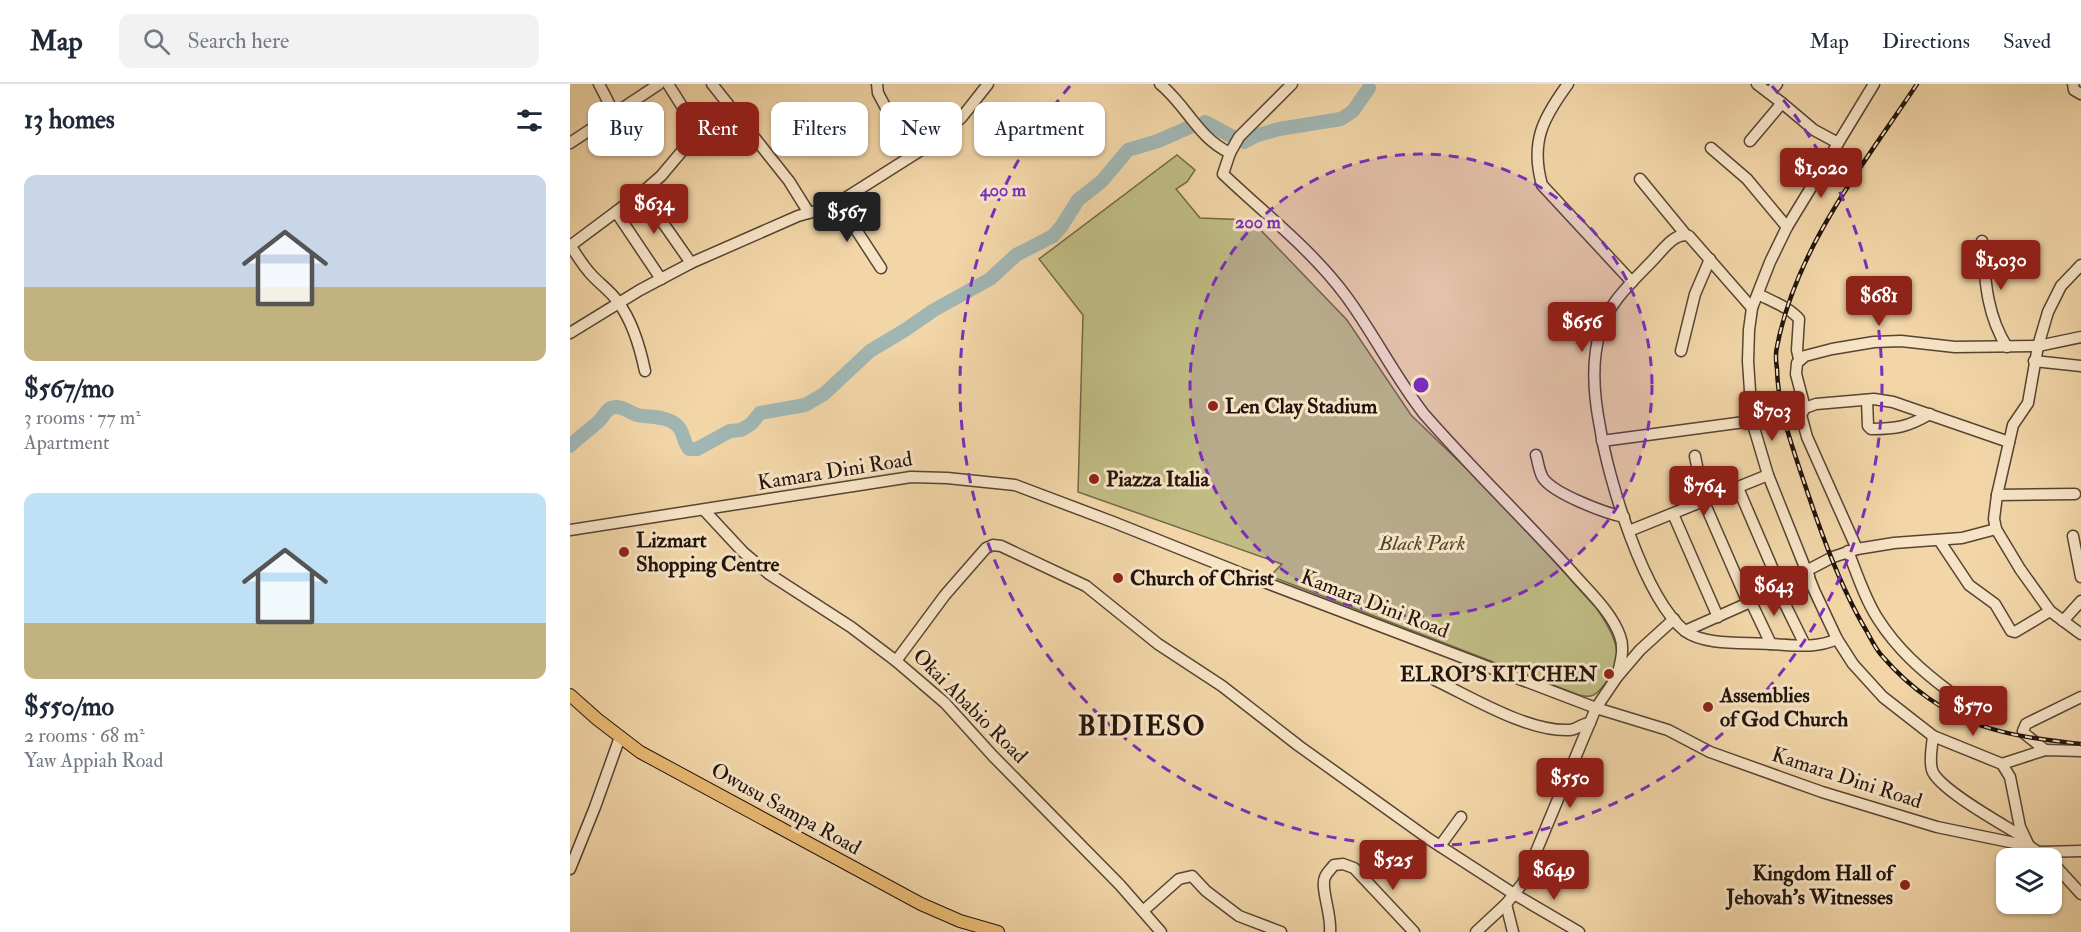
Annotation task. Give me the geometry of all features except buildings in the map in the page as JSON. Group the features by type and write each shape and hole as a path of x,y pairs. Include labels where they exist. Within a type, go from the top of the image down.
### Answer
{"main road":[{"name":"Owusu Sampa Road","path":"570,694 640,752 921,904 960,921 998,932"}],"street":[{"path":"598,84 608,102"},
{"path":"633,102 659,84"},
{"path":"668,84 679,102"},
{"path":"712,84 726,102"},
{"path":"876,84 883,102"},
{"path":"962,117 988,84"},
{"path":"1160,84 1189,114 1205,137 1217,147 1230,153"},
{"path":"1292,84 1239,137 1230,153 1223,174 1304,248 1335,282 1357,312 1408,394 1424,414 1559,558 1612,621 1622,646 1617,677"},
{"path":"1568,84 1542,123 1540,130 1538,172 1542,185 1632,282"},
{"path":"1757,84 1814,130 1838,142"},
{"path":"1769,93 1777,84"},
{"path":"1874,84 1787,227 1752,308 1748,361 1748,392 1752,421 1768,475 1837,639 1865,679 1883,698 1933,736 2002,764 2010,777 2026,842"},
{"path":"2073,84 2074,90 2081,94"},
{"path":"1750,141 1782,103"},
{"path":"570,143 588,132"},
{"path":"759,144 789,181 809,213"},
{"path":"1711,148 1747,179 1787,227"},
{"path":"645,371 640,348 630,322 619,303 588,271 570,246 645,190 678,156"},
{"path":"570,333 691,263 798,216 838,202 909,156"},
{"path":"1640,179 1686,235 1752,308"},
{"path":"645,190 663,223 691,263"},
{"path":"838,202 881,268"},
{"path":"616,212 661,279"},
{"path":"1686,235 1673,240 1632,282 1606,316 1597,345 1596,386 1602,441 1629,531 1653,588 1674,619 1685,631 1694,636 1705,639 1805,645 1824,644 1837,639"},
{"path":"1982,241 1990,309 2000,337 2007,346"},
{"path":"1681,351 1695,294 1710,259"},
{"path":"2081,265 2061,286 2048,312 2037,346 2028,403 2015,420 2009,442 1994,519 1995,529 2050,611 2081,634"},
{"path":"1758,294 1786,308 1799,319 1797,350 1799,359 1796,374 1805,408"},
{"path":"1799,359 1849,345 1886,341 1955,347 2037,346 2081,337"},
{"path":"2034,361 2081,366"},
{"path":"1950,692 1905,655 1874,611 1807,437 1801,414 1805,408 1816,404 1867,400 1893,402 2009,442"},
{"path":"1867,400 1868,426 1871,429 1892,429 1910,425 1930,414"},
{"path":"1602,441 1752,421"},
{"path":"1536,455 1543,477 1551,485 1607,513 1624,517"},
{"path":"1695,456 1704,502 1771,644"},
{"path":"1629,531 1768,475"},
{"name":"Kamara Dini Road","path":"570,530 911,477 1015,485 1596,708 1668,730 1710,752 1842,799 1937,827 2026,842 2034,848"},
{"path":"1738,488 1805,645"},
{"path":"1997,495 2075,494"},
{"name":"Okai Ababio Road","path":"704,510 743,552 769,574 852,627 945,703 992,755 1120,885 1161,932"},
{"path":"1673,514 1718,616"},
{"path":"1685,631 1780,589 1852,550 1969,537 1995,529"},
{"path":"2073,537 2081,577"},
{"path":"1939,540 1969,585 1995,604 2011,631 2015,632 2050,611"},
{"path":"896,661 945,595 986,548 997,544 1086,586 1158,644 1222,686 1299,746 1440,846 1514,894 1580,932"},
{"path":"2062,621 2081,601"},
{"path":"1476,932 1506,904 1523,882 1596,708 1617,677 1640,650 1674,619"},
{"path":"1435,680 1534,725 1570,730 1590,723"},
{"path":"2045,750 2025,734 2023,731 2026,724 2081,697"},
{"path":"1933,736 1931,760 1936,778 2026,842"},
{"path":"570,869 572,858 620,737"},
{"path":"2002,764 2045,750 2081,751"},
{"path":"1440,846 1461,816"},
{"path":"2062,853 2081,851"},
{"path":"1330,932 1329,905 1323,880 1335,865 1343,864 1354,868 1414,932"},
{"path":"2062,873 2081,894"},
{"path":"1143,912 1179,879 1192,876 1206,891 1239,916 1281,932"},
{"path":"1506,904 1513,932"}],"green space":[{"name":"Len Clay Stadium","path":"1177,155 1195,170 1187,182 1176,189 1200,218 1251,220 1347,320 1411,415 1502,503 1597,609 1615,643 1617,658 1613,674 1595,694 1579,695 1270,576 1282,564 1078,492 1083,315 1039,259"}],"waterway":[{"path":"1244,142 1279,129 1341,119 1353,111 1369,88"},
{"path":"1205,122 1233,137"},
{"path":"570,446 609,409 614,407 637,415 671,421 680,429 689,449 697,449 730,431 741,430 751,424 760,413 805,405 824,394 870,351 934,310 990,279 1016,255 1053,236 1078,200 1102,181 1128,150 1158,141 1190,127"}],"railway":[{"path":"1917,84 1834,210 1799,276 1786,311 1776,352 1780,398 1786,425 1816,517 1839,576 1856,613 1880,654 1916,689 1942,707 1969,721 2019,735 2081,744"}],"place":[{"name":"Len Clay Stadium","path":"1213,406"},
{"name":"Piazza Italia","path":"1094,479"},
{"name":"Lizmart Shopping Centre","path":"624,552"},
{"name":"Church of Christ","path":"1118,578"},
{"name":"ELROI'S KITCHEN","path":"1609,674"},
{"name":"Assemblies of God Church","path":"1708,707"},
{"name":"Kingdom Hall of Jehovah's Witnesses","path":"1905,885"}],"district":[{"name":"BIDIESO","path":"1142,726"}],"park label":[{"name":"Black Park","path":"1422,543"}]}
